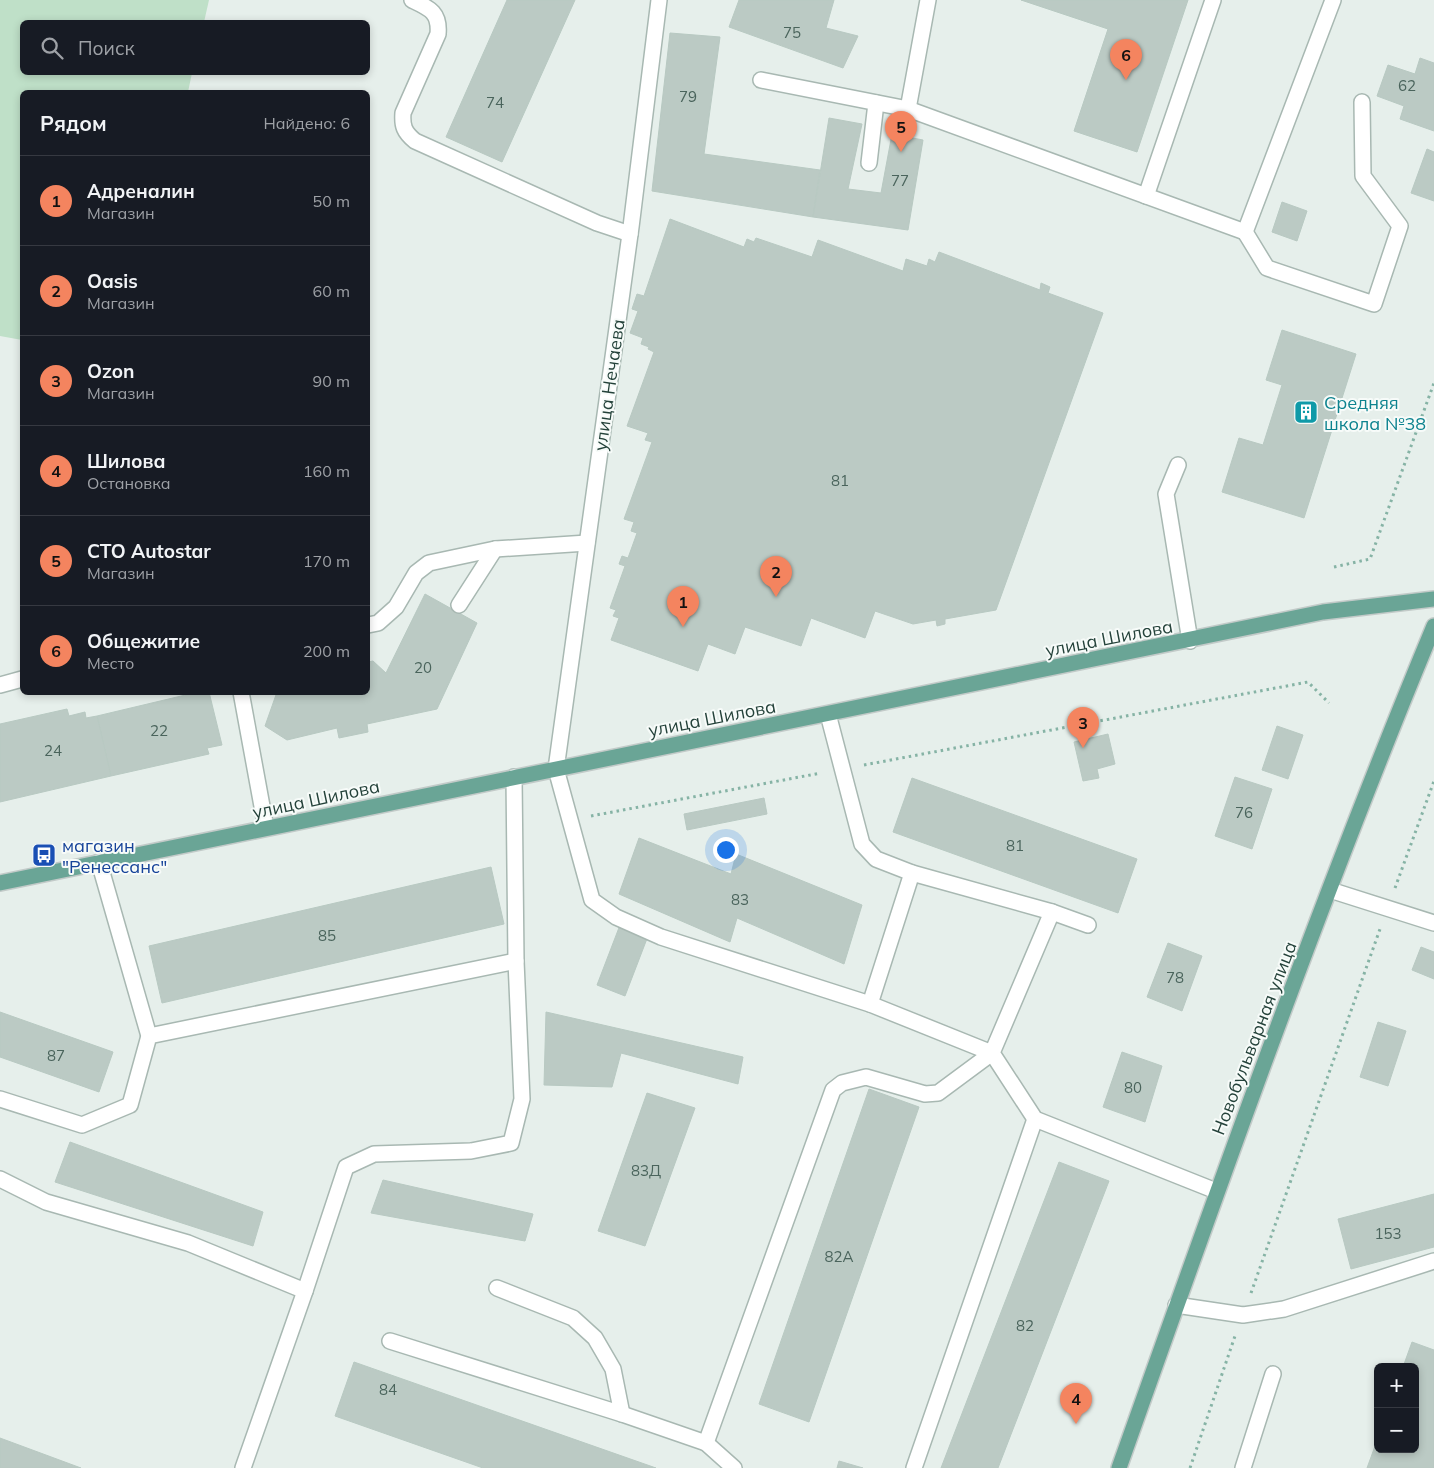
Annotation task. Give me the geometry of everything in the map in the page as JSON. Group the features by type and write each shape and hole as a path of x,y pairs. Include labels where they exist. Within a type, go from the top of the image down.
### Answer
{"main road":[{"name":"улица Шилова","path":"0,883 1190,641 1323,612 1434,599"},
{"name":"Новобульварная улица","path":"1119,1468 1216,1191 1330,890 1434,626"}],"street":[{"path":"412,0 433,11 439,25 438,34 403,113 402,126 407,134 414,141 597,223 630,230"},
{"name":"улица Нечаева","path":"556,769 630,230 659,0"},
{"path":"908,110 928,0"},
{"path":"1146,196 1213,0"},
{"path":"1245,232 1333,0"},
{"path":"761,80 908,110 1245,232 1267,268 1374,304 1400,226 1363,176 1362,102"},
{"path":"869,162 876,103"},
{"path":"1178,465 1166,494 1190,641"},
{"path":"370,625 378,623 396,607 416,573 429,564 495,548 588,543"},
{"path":"459,605 495,548"},
{"path":"0,685 20,680"},
{"path":"242,695 266,828"},
{"path":"828,714 862,844 876,859 912,873 1052,912 1088,925"},
{"path":"556,769 592,900 616,917 662,937 870,1004 992,1053 1035,1119 1216,1191"},
{"path":"243,1468 346,1167 374,1154 471,1151 511,1143 522,1099 516,961 514,777"},
{"path":"0,1099 82,1125 130,1105 149,1036 99,862"},
{"path":"870,1004 912,873"},
{"path":"1330,890 1434,923"},
{"path":"706,1443 833,1090 842,1083 866,1077 925,1094 938,1093 992,1053 1052,912"},
{"path":"149,1036 516,961"},
{"path":"914,1468 1035,1119"},
{"path":"0,1179 46,1202 188,1243 305,1291"},
{"path":"1176,1304 1243,1315 1284,1309 1434,1261"},
{"path":"497,1288 573,1318 595,1338 613,1369 622,1414"},
{"path":"390,1341 622,1414 706,1443 734,1468"},
{"path":"1243,1468 1273,1374"}],"path":[{"path":"1334,566 1370,559 1434,383"},
{"path":"570,820 1308,682 1329,703"},
{"path":"1190,1468 1434,781"}],"green space":[{"path":"0,0 209,0 204,20 20,20 20,75 192,75 188,90 20,90 20,340 0,336"}],"building":[{"path":"507,0 575,0 502,162 446,137"},
{"path":"739,0 834,0 826,28 858,36 843,68 729,27"},
{"path":"1021,0 1188,0 1137,152 1074,131 1108,29"},
{"path":"670,33 720,37 704,154 820,170 813,217 652,191"},
{"path":"1420,58 1434,63 1434,131 1400,119 1404,106 1377,96 1388,65 1415,74"},
{"path":"829,118 862,124 848,189 881,193 892,134 923,140 908,230 813,217"},
{"path":"1427,149 1434,152 1434,201 1411,193"},
{"path":"1282,202 1307,211 1297,241 1272,232"},
{"path":"670,219 744,247 747,239 754,242 756,238 812,257 818,240 903,271 906,259 927,266 929,259 935,262 939,252 1040,290 1041,283 1050,287 1048,293 1103,313 996,610 945,619 945,624 937,626 936,620 913,624 875,611 865,638 811,618 801,646 745,627 735,654 708,644 698,671 611,640 619,618 613,616 616,610 610,608 625,566 619,564 622,556 628,558 637,533 631,531 634,522 624,519 652,442 645,440 648,433 627,426 654,352 648,349 649,347 641,344 643,338 630,333 638,311 632,309 637,294 644,296"},
{"name":"Средняя школа №38","path":"1282,330 1356,354 1304,518 1222,492 1239,438 1263,445 1282,385 1266,380"},
{"path":"425,594 477,623 437,709 367,724 368,732 339,738 337,728 287,740 265,726 276,695 370,695 370,662 373,661 386,673"},
{"path":"185,695 210,695 222,745 207,748 209,754 111,776 97,716"},
{"path":"67,709 69,716 85,712 86,718 97,716 111,776 0,802 0,724"},
{"path":"1277,726 1303,735 1288,779 1262,770"},
{"path":"1108,734 1115,764 1097,769 1099,778 1083,781 1074,742"},
{"path":"1235,777 1272,789 1252,849 1215,836"},
{"path":"912,778 1137,859 1118,913 893,832"},
{"path":"764,798 767,814 687,830 684,814"},
{"path":"639,838 731,874 736,854 862,905 844,964 737,918 730,942 619,894"},
{"path":"491,867 504,924 162,1003 149,946"},
{"path":"620,925 648,936 625,996 597,985"},
{"path":"1168,943 1202,956 1182,1011 1147,997"},
{"path":"1421,947 1434,952 1434,979 1412,970"},
{"path":"0,1012 113,1052 99,1092 0,1057"},
{"path":"546,1012 743,1057 738,1084 621,1053 612,1087 544,1085"},
{"path":"1378,1022 1406,1031 1388,1086 1360,1077"},
{"path":"1122,1052 1162,1066 1145,1122 1103,1107"},
{"path":"869,1089 919,1107 809,1422 759,1404"},
{"path":"647,1093 695,1108 645,1246 598,1231"},
{"path":"70,1142 263,1212 253,1246 55,1182"},
{"path":"1059,1162 1109,1181 998,1468 941,1468"},
{"path":"383,1180 533,1214 525,1241 371,1213"},
{"path":"1434,1194 1434,1247 1351,1269 1338,1219"},
{"path":"1412,1342 1434,1350 1434,1468 1367,1468 1374,1449 1374,1453 1419,1453 1419,1363 1404,1363"},
{"path":"354,1362 656,1468 483,1468 335,1416"},
{"path":"0,1438 81,1468 0,1468"},
{"path":"839,1461 863,1468 837,1468"}],"place":[{"name":"Общежитие","path":"1126,80"},
{"name":"СТО Autostar","path":"901,152"},
{"name":"Средняя школа №38","path":"1306,412"},
{"name":"Oasis","path":"776,597"},
{"name":"Адреналин","path":"683,627"},
{"name":"Ozon","path":"1083,748"},
{"name":"магазин \"Ренессанс\"","path":"44,855"},
{"name":"Шилова","path":"1076,1424"}]}
